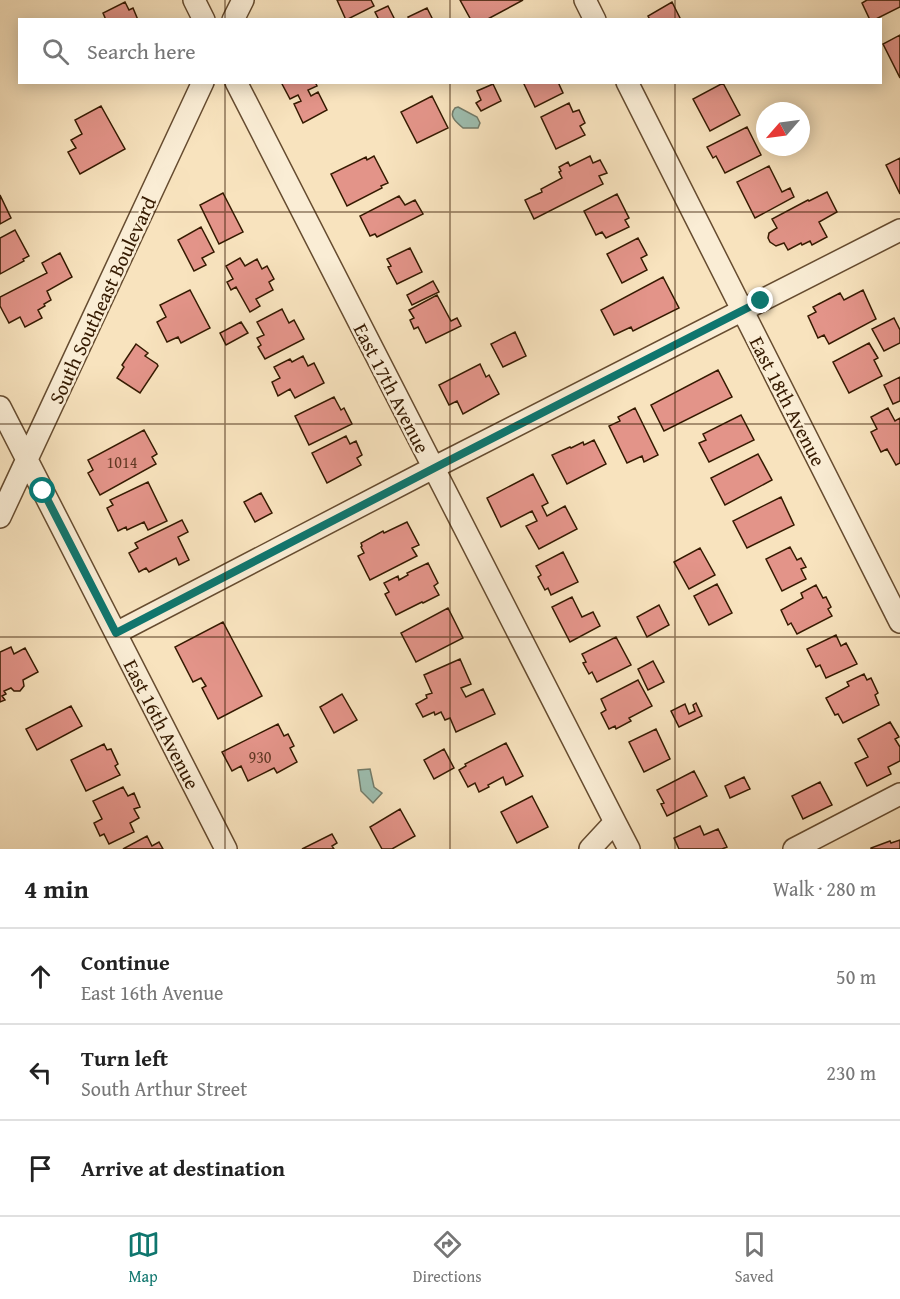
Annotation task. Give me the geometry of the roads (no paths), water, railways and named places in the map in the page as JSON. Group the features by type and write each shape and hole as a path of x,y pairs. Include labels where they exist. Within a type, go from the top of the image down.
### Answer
{"street":[{"path":"194,0 203,18"},
{"path":"234,18 243,0"},
{"path":"585,0 594,18"},
{"name":"South Southeast Boulevard","path":"0,517 202,84"},
{"name":"East 17th Avenue","path":"237,84 628,849"},
{"name":"East 18th Avenue","path":"628,84 900,622"},
{"path":"116,633 433,468 900,230"},
{"name":"East 16th Avenue","path":"0,407 226,849"},
{"path":"794,849 900,794"},
{"path":"591,849 615,822"}]}
